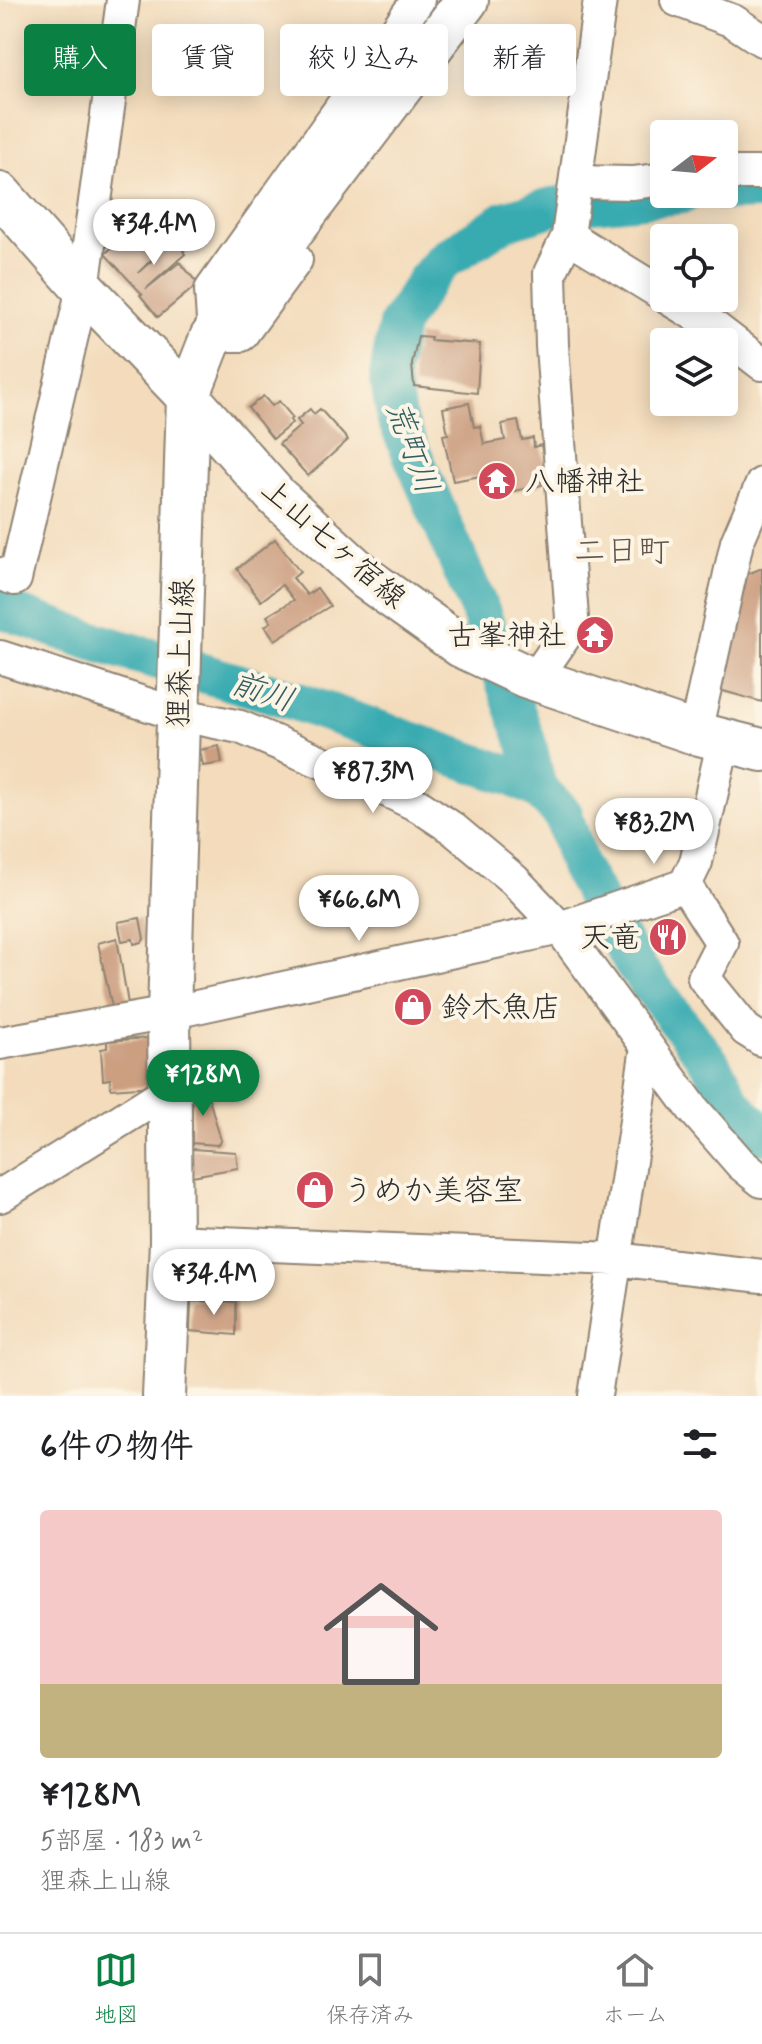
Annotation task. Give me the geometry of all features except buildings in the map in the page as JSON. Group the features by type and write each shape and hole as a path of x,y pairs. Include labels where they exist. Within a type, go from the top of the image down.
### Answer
{"main road":[{"name":"狸森上山線","path":"164,1396 171,1241 169,1013 188,397 214,335 467,0"},
{"name":"上山七ヶ宿線","path":"0,194 277,497 367,579 461,646 530,677 727,741"}],"street":[{"path":"0,574 15,579 83,288 123,0"},
{"path":"418,0 211,290 214,335 241,335 487,0"},
{"path":"530,677 571,627 572,618 560,475 550,273 568,236 600,0"},
{"path":"677,0 733,21 762,40"},
{"path":"738,173 762,173"},
{"path":"576,182 650,181"},
{"path":"568,236 650,287"},
{"path":"691,312 762,364"},
{"path":"0,1043 169,1013 560,928 685,885 696,862 727,741 749,545 762,484"},
{"path":"0,657 240,727 378,786 419,806 452,828 514,880 560,928 693,1109 741,1164 762,1181"},
{"path":"685,885 722,943 704,978 746,1030 762,1040"},
{"path":"595,1396 647,1047"},
{"path":"0,1196 169,1090"},
{"path":"171,1241 615,1259 762,1276"}],"waterway":[{"name":"荒町川","path":"738,191 762,190"},
{"name":"荒町川","path":"537,788 527,744 481,613 396,417 389,375 398,325 426,281 444,260 504,221 552,207 650,197"},
{"name":"前川","path":"0,608 86,639 278,695 537,788 563,814 579,866 633,963 710,1063 732,1103 762,1135"}],"place":[{"name":"八幡神社","path":"497,481"},
{"name":"古峯神社","path":"595,635"},
{"name":"天竜","path":"668,937"},
{"name":"鈴木魚店","path":"413,1007"},
{"name":"うめか美容室","path":"315,1190"}],"district":[{"name":"二日町","path":"622,550"}]}
